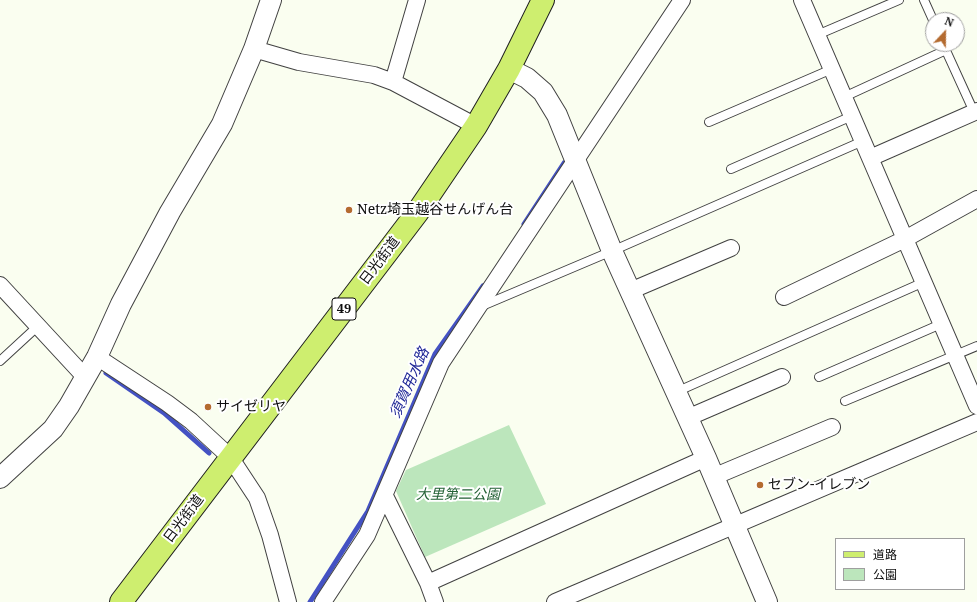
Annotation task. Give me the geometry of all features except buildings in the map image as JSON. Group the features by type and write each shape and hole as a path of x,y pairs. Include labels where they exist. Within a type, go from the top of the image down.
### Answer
{"main road":[{"name":"日光街道","path":"121,602 417,213 476,126 509,69 543,0"}],"street":[{"path":"0,478 53,429 86,378 128,291 170,212 222,124 254,48 271,0"},
{"path":"393,82 417,0"},
{"path":"323,602 367,535 441,363 682,0"},
{"path":"802,0 977,406"},
{"path":"254,48 299,62 374,75 393,82 476,126"},
{"path":"509,69 527,78 543,92 557,115 612,251 706,458 768,602"},
{"path":"870,158 975,112"},
{"path":"784,298 905,239 977,199"},
{"path":"630,291 731,248"},
{"path":"0,285 86,378"},
{"path":"97,357 167,403 191,421 230,457 257,498 270,536 288,602"},
{"path":"687,418 782,377"},
{"path":"555,602 977,422"},
{"path":"713,477 832,427"},
{"path":"428,582 706,458"},
{"path":"385,496 428,582 435,602"}],"lane":[{"path":"817,35 899,0"},
{"path":"924,0 929,12"},
{"path":"844,97 934,52"},
{"path":"946,52 975,112"},
{"path":"709,122 832,69"},
{"path":"731,169 852,116"},
{"path":"476,309 862,141"},
{"path":"675,392 924,282"},
{"path":"819,377 941,324"},
{"path":"0,361 38,326"},
{"path":"845,401 977,346"}],"green space":[{"name":"大里第二公園","path":"509,425 546,504 425,557 396,491 406,470"}],"waterway":[{"name":"須賀用水路","path":"524,224 564,163"},
{"name":"須賀用水路","path":"310,602 368,511 435,354 483,286"},
{"path":"106,373 164,413 209,453"}],"place":[{"name":"Netz埼玉越谷せんげん台","path":"349,210"},
{"name":"サイゼリヤ","path":"208,407"},
{"name":"セブン-イレブン","path":"760,485"}]}
